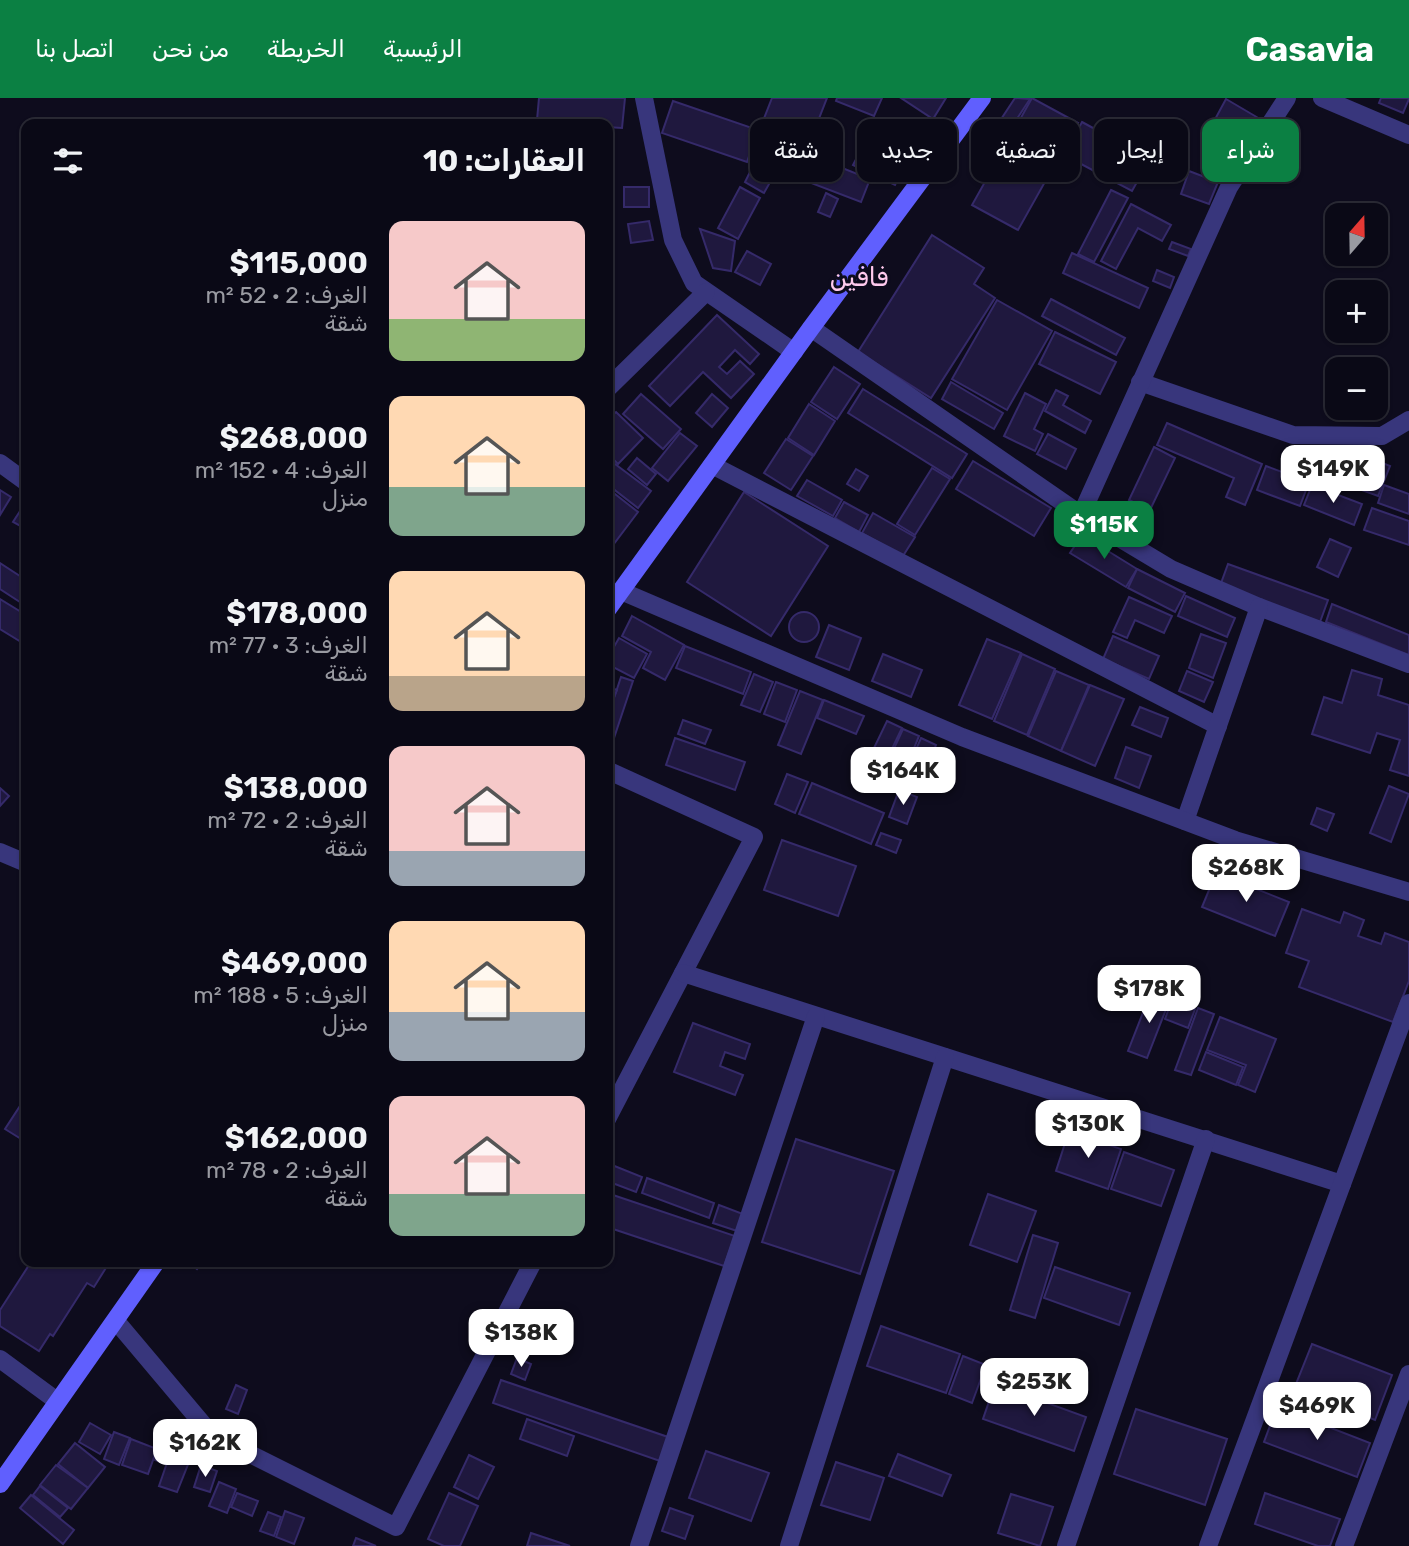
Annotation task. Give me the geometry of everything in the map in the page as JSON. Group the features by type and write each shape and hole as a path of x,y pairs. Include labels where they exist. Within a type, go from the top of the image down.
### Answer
{"main road":[{"path":"613,602 811,328 982,98"},
{"path":"0,1484 153,1267"}],"street":[{"path":"644,98 673,240 694,283 794,352"},
{"path":"1080,515 1229,187 1287,98"},
{"path":"1322,98 1409,135"},
{"path":"613,383 706,292"},
{"path":"811,328 1080,515 1171,569 1259,607 1409,664"},
{"path":"1140,382 1293,435 1382,436 1409,420"},
{"path":"0,463 21,478"},
{"path":"712,465 1218,726"},
{"path":"621,592 962,737 1235,840 1409,892"},
{"path":"1185,821 1259,607"},
{"path":"613,773 754,837 613,1107"},
{"path":"0,852 21,861"},
{"path":"683,973 1342,1184"},
{"path":"1208,1546 1409,1003"},
{"path":"639,1546 816,1016"},
{"path":"789,1546 945,1057"},
{"path":"1066,1546 1206,1139"},
{"path":"116,1321 212,1435 396,1527 530,1267"},
{"path":"0,1359 57,1401"},
{"path":"1344,1546 1409,1374"}],"building":[{"path":"539,98 625,98 622,128 613,127 613,119 537,119"},
{"path":"772,98 827,98 819,119 764,119"},
{"path":"837,98 882,98 874,116 836,101"},
{"path":"901,98 946,98 933,119"},
{"path":"1015,98 1030,99 1017,119 1001,119"},
{"path":"1032,98 1071,119 1020,119"},
{"path":"1381,98 1409,99 1403,113 1379,103"},
{"path":"1226,99 1260,119 1215,119"},
{"path":"673,101 750,127 750,153 747,162 662,133"},
{"path":"1082,122 1094,129 1094,171 1080,163"},
{"path":"843,168 857,174 857,182 869,182 861,202 808,182 843,182"},
{"path":"1189,171 1202,176 1202,182 1218,182 1209,204 1181,194 1185,182 1188,182"},
{"path":"750,172 750,182 770,182 764,193 745,182"},
{"path":"985,182 1045,182 1018,230 972,205"},
{"path":"1115,182 1137,182 1132,191"},
{"path":"624,187 649,187 649,207 624,207"},
{"path":"740,187 760,198 738,239 718,228"},
{"path":"1111,190 1128,198 1094,262 1078,254"},
{"path":"826,193 838,199 830,217 818,212"},
{"path":"1131,204 1171,225 1162,241 1138,228 1116,269 1101,261"},
{"path":"649,221 653,240 631,243 628,224"},
{"path":"700,229 735,241 731,271 713,268"},
{"path":"932,235 984,268 974,284 995,298 931,398 858,352"},
{"path":"1172,242 1191,249 1188,256 1169,249"},
{"path":"747,251 771,264 760,285 735,272"},
{"path":"1072,253 1148,288 1139,308 1063,273"},
{"path":"1157,270 1174,277 1170,288 1153,281"},
{"path":"1051,299 1125,338 1116,355 1042,316"},
{"path":"997,300 1052,331 1007,410 952,379"},
{"path":"717,315 759,354 750,364 735,350 719,367 727,374 740,361 754,374 731,398 703,372 670,406 649,386"},
{"path":"1055,332 1116,362 1100,394 1039,364"},
{"path":"834,367 860,384 837,419 811,402"},
{"path":"951,382 1003,413 994,429 942,399"},
{"path":"863,389 967,454 952,478 848,413"},
{"path":"1056,390 1068,396 1063,405 1091,421 1085,433 1045,411"},
{"path":"1025,393 1046,404 1034,429 1043,434 1035,451 1004,436"},
{"path":"641,394 681,429 663,449 623,414"},
{"path":"712,394 728,408 712,427 696,413"},
{"path":"809,404 835,421 814,455 788,438"},
{"path":"616,412 643,438 618,464 613,459 613,415"},
{"path":"1167,423 1262,464 1245,505 1226,497 1234,478 1157,445"},
{"path":"680,433 697,446 668,481 652,468"},
{"path":"1048,434 1076,449 1066,469 1037,454"},
{"path":"786,439 813,456 791,490 764,473"},
{"path":"1154,447 1175,458 1150,510 1129,500"},
{"path":"1368,457 1390,466 1378,496 1356,488"},
{"path":"637,458 656,474 647,485 628,469"},
{"path":"973,461 1051,508 1034,536 956,489"},
{"path":"613,462 651,491 638,508 613,489"},
{"path":"1266,466 1309,482 1300,506 1257,490"},
{"path":"932,468 950,479 915,535 897,524"},
{"path":"856,469 868,476 859,491 847,484"},
{"path":"807,480 842,500 833,516 797,496"},
{"path":"1312,485 1362,504 1354,525 1304,505"},
{"path":"1384,485 1409,494 1409,514 1378,503"},
{"path":"0,490 11,497 0,515"},
{"path":"744,492 828,546 771,636 687,582"},
{"path":"615,494 638,512 613,545"},
{"path":"844,502 868,515 859,532 835,518"},
{"path":"1372,508 1409,521 1409,545 1364,530"},
{"path":"21,510 21,526 13,522"},
{"path":"873,513 915,537 903,556 862,533"},
{"path":"1082,535 1137,569 1126,587 1070,553"},
{"path":"1330,539 1351,548 1338,577 1317,567"},
{"path":"0,563 21,577 21,603 0,589"},
{"path":"1228,564 1328,600 1320,622 1220,586"},
{"path":"1137,569 1185,593 1175,612 1128,588"},
{"path":"1186,596 1235,618 1227,637 1178,616"},
{"path":"1129,597 1172,616 1164,633 1135,620 1127,638 1113,632"},
{"path":"0,599 21,612 21,642 0,629"},
{"path":"1332,604 1409,635 1409,655 1326,622"},
{"path":"804,612 815,616 819,627 815,638 804,642 793,638 789,627 793,616"},
{"path":"632,616 684,645 665,680 643,668 651,652 622,636"},
{"path":"829,625 861,638 849,670 816,657"},
{"path":"1201,634 1226,643 1213,678 1189,668"},
{"path":"1113,636 1159,656 1149,679 1103,659"},
{"path":"619,638 647,654 634,678 613,667 613,648"},
{"path":"987,639 1021,653 992,719 959,705"},
{"path":"685,646 751,672 743,694 676,668"},
{"path":"883,654 922,670 911,697 872,681"},
{"path":"1022,654 1055,669 1027,735 994,721"},
{"path":"1352,670 1382,679 1378,695 1409,705 1409,776 1390,770 1400,740 1377,733 1370,753 1312,734 1324,697 1342,703"},
{"path":"1056,671 1089,685 1061,751 1028,736"},
{"path":"1187,671 1213,682 1204,702 1179,691"},
{"path":"754,674 773,682 760,712 741,705"},
{"path":"621,677 633,681 614,738 613,738 613,701"},
{"path":"776,682 797,690 785,722 764,714"},
{"path":"1090,685 1124,699 1095,766 1061,751"},
{"path":"800,691 823,700 801,754 778,745"},
{"path":"824,700 864,716 856,734 817,718"},
{"path":"1140,707 1168,718 1161,737 1132,725"},
{"path":"683,720 711,730 705,744 678,734"},
{"path":"887,721 902,728 889,755 874,748"},
{"path":"903,729 919,736 908,763 891,755"},
{"path":"675,738 745,762 735,790 666,765"},
{"path":"921,738 936,745 926,770 910,763"},
{"path":"1126,747 1151,756 1139,788 1115,778"},
{"path":"787,774 808,782 795,813 775,804"},
{"path":"812,783 884,813 871,844 799,814"},
{"path":"1389,786 1409,794 1391,842 1370,833"},
{"path":"0,788 9,796 0,806"},
{"path":"899,790 917,797 907,824 889,817"},
{"path":"1317,808 1334,814 1327,831 1311,824"},
{"path":"881,833 901,840 896,853 876,845"},
{"path":"782,840 856,866 838,916 764,890"},
{"path":"1216,873 1289,902 1275,936 1202,907"},
{"path":"1302,909 1340,923 1344,912 1364,920 1358,936 1381,944 1385,933 1409,942 1409,981 1393,1022 1299,987 1309,961 1286,953"},
{"path":"1151,992 1170,999 1147,1058 1128,1051"},
{"path":"1172,1000 1195,1009 1188,1028 1165,1019"},
{"path":"1198,1008 1214,1014 1191,1075 1175,1070"},
{"path":"1220,1017 1276,1039 1255,1092 1238,1085 1246,1065 1207,1050"},
{"path":"693,1023 750,1044 745,1059 725,1052 720,1066 743,1075 735,1095 674,1072"},
{"path":"1206,1052 1243,1067 1236,1085 1199,1070"},
{"path":"20,1106 21,1107 21,1139 5,1129"},
{"path":"1069,1131 1121,1149 1108,1189 1056,1171"},
{"path":"796,1139 894,1171 860,1274 762,1242"},
{"path":"1124,1152 1174,1170 1161,1206 1111,1189"},
{"path":"613,1165 642,1177 636,1192 613,1183"},
{"path":"647,1178 714,1203 709,1218 642,1193"},
{"path":"988,1194 1036,1211 1017,1262 970,1245"},
{"path":"613,1195 735,1236 724,1266 613,1229"},
{"path":"719,1205 743,1214 737,1231 713,1223"},
{"path":"1033,1235 1058,1243 1035,1318 1010,1310"},
{"path":"28,1267 106,1267 94,1287 87,1283 53,1336 50,1334 39,1351 0,1326 0,1310"},
{"path":"1055,1267 1130,1293 1119,1325 1044,1298"},
{"path":"881,1326 960,1354 946,1393 867,1366"},
{"path":"1312,1344 1392,1375 1375,1420 1294,1389"},
{"path":"963,1356 986,1365 972,1403 949,1394"},
{"path":"517,1358 531,1364 525,1380 511,1374"},
{"path":"501,1380 668,1437 660,1461 493,1403"},
{"path":"995,1384 1086,1417 1074,1451 983,1419"},
{"path":"236,1385 247,1390 238,1414 226,1409"},
{"path":"1277,1407 1370,1443 1357,1477 1264,1442"},
{"path":"1136,1409 1227,1439 1205,1505 1114,1474"},
{"path":"527,1419 574,1436 567,1456 520,1439"},
{"path":"90,1423 111,1435 100,1454 79,1442"},
{"path":"114,1432 130,1438 119,1465 104,1459"},
{"path":"131,1439 157,1449 148,1474 122,1465"},
{"path":"75,1443 105,1467 88,1488 58,1464"},
{"path":"159,1448 169,1452 165,1464 155,1460"},
{"path":"706,1451 769,1473 751,1521 689,1498"},
{"path":"170,1454 189,1462 177,1492 159,1486"},
{"path":"898,1454 951,1475 942,1496 889,1476"},
{"path":"469,1455 494,1467 478,1499 454,1487"},
{"path":"836,1462 884,1478 870,1520 821,1505"},
{"path":"56,1465 88,1488 71,1509 40,1485"},
{"path":"201,1465 217,1471 210,1492 194,1487"},
{"path":"219,1482 236,1489 227,1513 209,1506"},
{"path":"40,1486 68,1508 60,1517 33,1495"},
{"path":"237,1493 258,1501 252,1516 231,1507"},
{"path":"449,1493 478,1506 460,1546 444,1546 428,1539"},
{"path":"1265,1493 1340,1519 1330,1546 1318,1546 1255,1524"},
{"path":"1011,1494 1053,1507 1040,1546 998,1533"},
{"path":"31,1495 74,1530 63,1544 20,1508"},
{"path":"670,1508 693,1516 685,1539 662,1531"},
{"path":"285,1511 304,1518 294,1544 276,1537"},
{"path":"268,1512 281,1517 274,1536 260,1531"},
{"path":"531,1533 570,1546 527,1546"},
{"path":"356,1538 376,1546 353,1546"}],"district":[{"name":"فافين","path":"859,277"}]}
